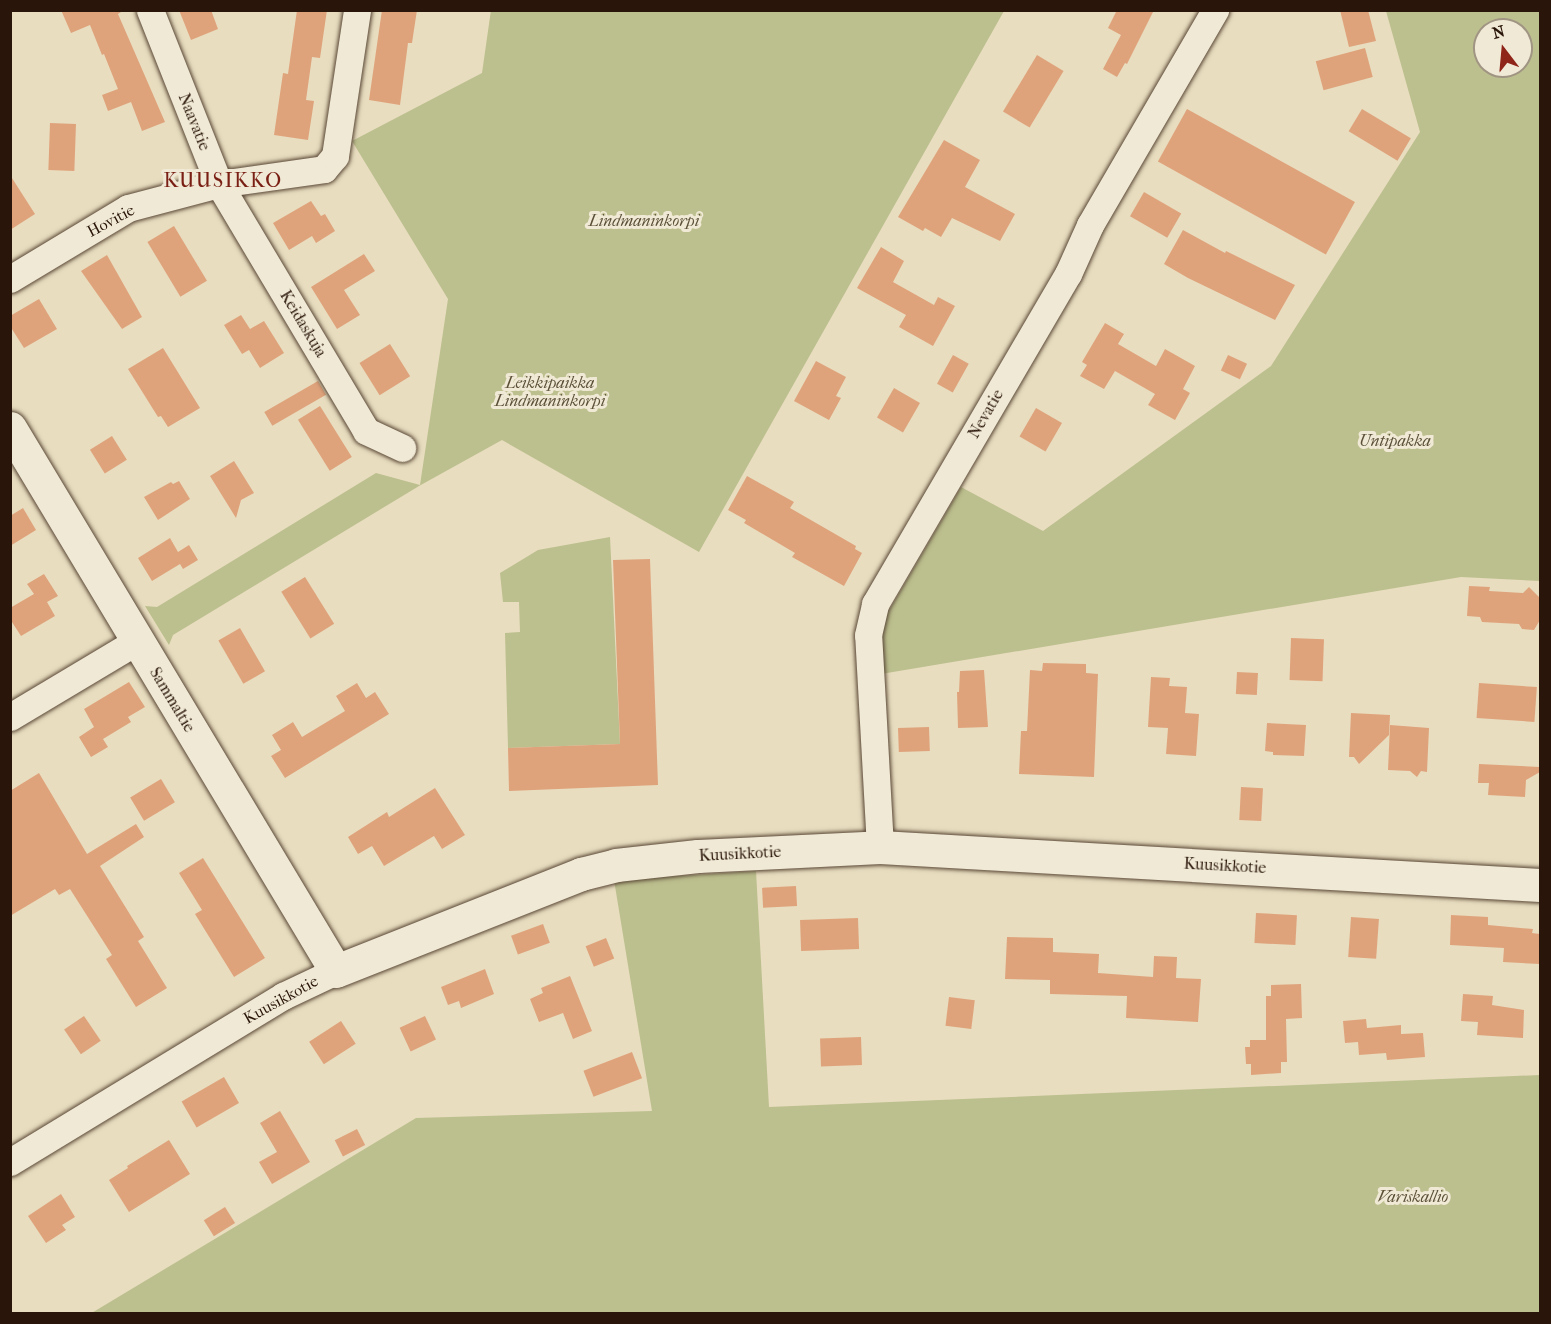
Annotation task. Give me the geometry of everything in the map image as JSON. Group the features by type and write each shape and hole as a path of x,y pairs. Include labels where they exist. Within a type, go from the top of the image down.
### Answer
{"street":[{"name":"Naavatie","path":"150,10 219,184"},
{"path":"219,184 324,170 335,156 357,10"},
{"name":"Nevatie","path":"880,847 868,635 875,604 1068,274 1090,225 1215,10"},
{"name":"Hovitie","path":"10,279 128,208 219,184"},
{"name":"Keidaskuja","path":"219,184 366,431 402,448"},
{"name":"Sammaltie","path":"10,428 336,971"},
{"path":"10,717 137,641"},
{"name":"Kuusikkotie","path":"10,1162 283,996 336,971 581,874 616,865 698,856 880,847 1540,885"}],"green space":[{"name":"Lindmaninkorpi","path":"491,10 1004,11 699,552 502,440 419,486 173,635 169,645 145,606 157,607 376,473 420,485 448,299 352,141 482,73"},
{"name":"Untipakka","path":"1386,11 1540,11 1540,581 1461,577 881,674 880,626 961,487 1043,531 1271,366 1420,132"},
{"path":"610,537 620,744 508,748 505,633 520,632 519,602 503,602 500,573 538,550"},
{"name":"Variskallio","path":"756,871 769,1107 1540,1075 1540,1313 90,1314 416,1118 652,1111 614,880"}],"building":[{"path":"61,10 124,10 118,14 165,122 142,131 131,102 108,111 102,95 118,89 104,54 102,55 90,25 71,33"},
{"path":"179,10 211,10 218,29 191,40"},
{"path":"297,10 327,10 320,58 312,57 306,100 314,101 308,140 274,135 283,73 288,74"},
{"path":"382,10 417,10 412,43 408,43 400,105 369,100"},
{"path":"1117,10 1154,10 1127,64 1125,63 1117,77 1103,69 1121,35 1108,28"},
{"path":"1340,10 1368,10 1376,41 1349,47"},
{"path":"1365,48 1373,77 1324,90 1316,61"},
{"path":"1037,55 1064,71 1030,128 1003,112"},
{"path":"1187,109 1355,202 1326,255 1158,161"},
{"path":"1362,109 1411,138 1397,161 1349,131"},
{"path":"50,123 76,124 74,171 48,170"},
{"path":"944,140 980,160 965,187 1015,214 1000,241 952,218 941,237 925,228 923,231 898,217"},
{"path":"10,175 35,214 10,230"},
{"path":"1144,192 1181,214 1167,238 1130,216"},
{"path":"311,201 321,216 325,214 335,231 316,243 312,236 289,250 273,223"},
{"path":"174,226 207,281 180,297 147,242"},
{"path":"1183,230 1225,253 1226,251 1295,285 1275,320 1164,264"},
{"path":"881,247 904,261 893,282 934,305 938,297 955,306 933,346 899,327 906,315 857,288"},
{"path":"364,254 375,271 344,290 360,315 337,329 311,287"},
{"path":"107,255 142,317 122,329 81,271"},
{"path":"39,299 57,329 24,348 10,326 10,316"},
{"path":"241,315 250,329 264,321 284,353 260,368 249,350 242,354 224,325"},
{"path":"1105,323 1124,334 1118,344 1156,366 1165,349 1195,366 1183,389 1190,393 1175,420 1148,405 1155,394 1115,371 1104,389 1080,376 1087,365 1082,362"},
{"path":"390,344 410,376 380,395 359,363"},
{"path":"163,348 200,408 168,427 161,416 158,417 128,369"},
{"path":"953,355 969,364 953,393 937,384"},
{"path":"1228,355 1247,364 1240,379 1221,370"},
{"path":"816,361 846,377 836,396 841,398 829,420 794,401"},
{"path":"318,381 326,395 272,426 264,412"},
{"path":"894,388 920,403 903,432 877,417"},
{"path":"320,406 352,457 330,471 298,420"},
{"path":"1036,408 1062,423 1045,452 1020,437"},
{"path":"112,436 127,460 105,474 90,450"},
{"path":"234,461 254,493 241,500 236,518 210,476"},
{"path":"747,476 794,502 790,508 856,546 855,549 862,553 844,586 792,557 795,553 744,523 746,520 728,510"},
{"path":"179,481 190,499 158,520 144,497 171,482 173,484"},
{"path":"23,508 36,530 10,546 10,516"},
{"path":"170,538 178,552 189,545 198,560 183,569 180,564 152,581 138,558"},
{"path":"650,559 658,785 509,791 508,748 620,744 613,560"},
{"path":"44,574 58,596 47,602 55,616 21,636 10,619 10,608 34,594 27,584"},
{"path":"305,577 334,624 310,638 281,592"},
{"path":"1469,586 1490,587 1489,591 1523,593 1529,587 1540,598 1540,620 1534,630 1522,629 1519,624 1482,622 1480,617 1467,616"},
{"path":"240,628 265,671 243,684 218,640"},
{"path":"1291,638 1324,639 1323,681 1290,680"},
{"path":"1043,663 1086,664 1086,673 1098,674 1094,777 1019,774 1021,731 1027,731 1030,670 1042,671"},
{"path":"984,670 988,727 958,728 957,692 959,692 960,671"},
{"path":"1237,672 1258,673 1257,695 1236,694"},
{"path":"1151,677 1170,678 1169,686 1187,687 1185,713 1199,714 1196,756 1166,754 1168,728 1148,727"},
{"path":"129,682 145,707 128,717 131,722 103,739 108,747 91,757 79,737 94,727 84,709"},
{"path":"357,683 366,698 375,692 389,714 285,778 271,756 281,750 272,735 293,722 302,737 345,711 336,696"},
{"path":"1479,683 1537,687 1534,722 1477,718"},
{"path":"1351,713 1390,715 1389,735 1359,764 1354,757 1349,757"},
{"path":"1267,723 1306,725 1304,756 1273,755 1273,752 1265,751"},
{"path":"1390,725 1429,728 1427,772 1421,771 1417,777 1410,771 1388,770"},
{"path":"929,727 930,751 899,752 898,728"},
{"path":"1479,764 1540,767 1540,772 1526,780 1525,797 1488,795 1489,783 1478,783"},
{"path":"39,773 87,854 136,824 144,837 100,866 144,937 138,941 167,988 136,1007 106,959 112,955 70,889 59,895 55,889 10,916 10,791"},
{"path":"161,779 175,802 144,821 130,798"},
{"path":"1241,787 1263,788 1261,821 1239,820"},
{"path":"435,788 465,835 442,849 434,836 384,866 372,846 358,854 348,837 387,812 389,817"},
{"path":"203,858 265,958 234,977 195,914 202,910 179,873"},
{"path":"796,886 797,906 763,908 762,888"},
{"path":"1256,913 1297,915 1295,945 1254,943"},
{"path":"1451,915 1488,917 1488,925 1533,929 1532,933 1540,934 1540,964 1503,962 1504,948 1450,945"},
{"path":"1351,917 1379,919 1376,959 1348,957"},
{"path":"858,918 859,949 801,951 800,920"},
{"path":"543,924 550,943 518,954 511,936"},
{"path":"1007,937 1053,938 1053,952 1099,954 1098,973 1153,977 1154,956 1177,957 1176,978 1201,979 1198,1022 1126,1018 1127,996 1050,994 1050,980 1005,979"},
{"path":"606,938 614,958 594,967 586,946"},
{"path":"485,969 494,994 461,1008 459,1001 448,1005 441,987"},
{"path":"570,976 592,1031 573,1039 563,1013 539,1022 530,999 543,993 541,988"},
{"path":"1301,984 1302,1018 1286,1019 1287,1062 1281,1062 1281,1073 1251,1075 1251,1064 1246,1064 1245,1047 1250,1047 1250,1040 1266,1040 1266,996 1271,996 1271,985"},
{"path":"1463,994 1493,996 1492,1005 1524,1010 1523,1038 1477,1035 1478,1022 1461,1021"},
{"path":"949,997 975,1000 971,1029 945,1026"},
{"path":"84,1016 101,1041 81,1054 64,1029"},
{"path":"425,1016 436,1040 411,1051 400,1028"},
{"path":"1366,1019 1367,1028 1401,1025 1401,1034 1423,1033 1425,1057 1387,1060 1386,1053 1359,1055 1358,1042 1345,1043 1343,1021"},
{"path":"341,1021 356,1044 324,1064 309,1042"},
{"path":"861,1037 862,1065 821,1066 820,1038"},
{"path":"632,1052 642,1078 593,1097 583,1071"},
{"path":"224,1077 239,1103 197,1127 182,1102"},
{"path":"280,1111 310,1162 272,1184 259,1162 277,1152 260,1123"},
{"path":"357,1129 365,1145 343,1156 335,1140"},
{"path":"169,1140 190,1174 129,1212 109,1180"},
{"path":"61,1194 75,1217 62,1225 66,1230 46,1243 28,1216"},
{"path":"225,1207 235,1223 214,1236 204,1220"}],"district":[{"name":"KUUSIKKO","path":"223,180"}],"park label":[{"name":"Leikkipaikka Lindmaninkorpi","path":"550,392"}]}
